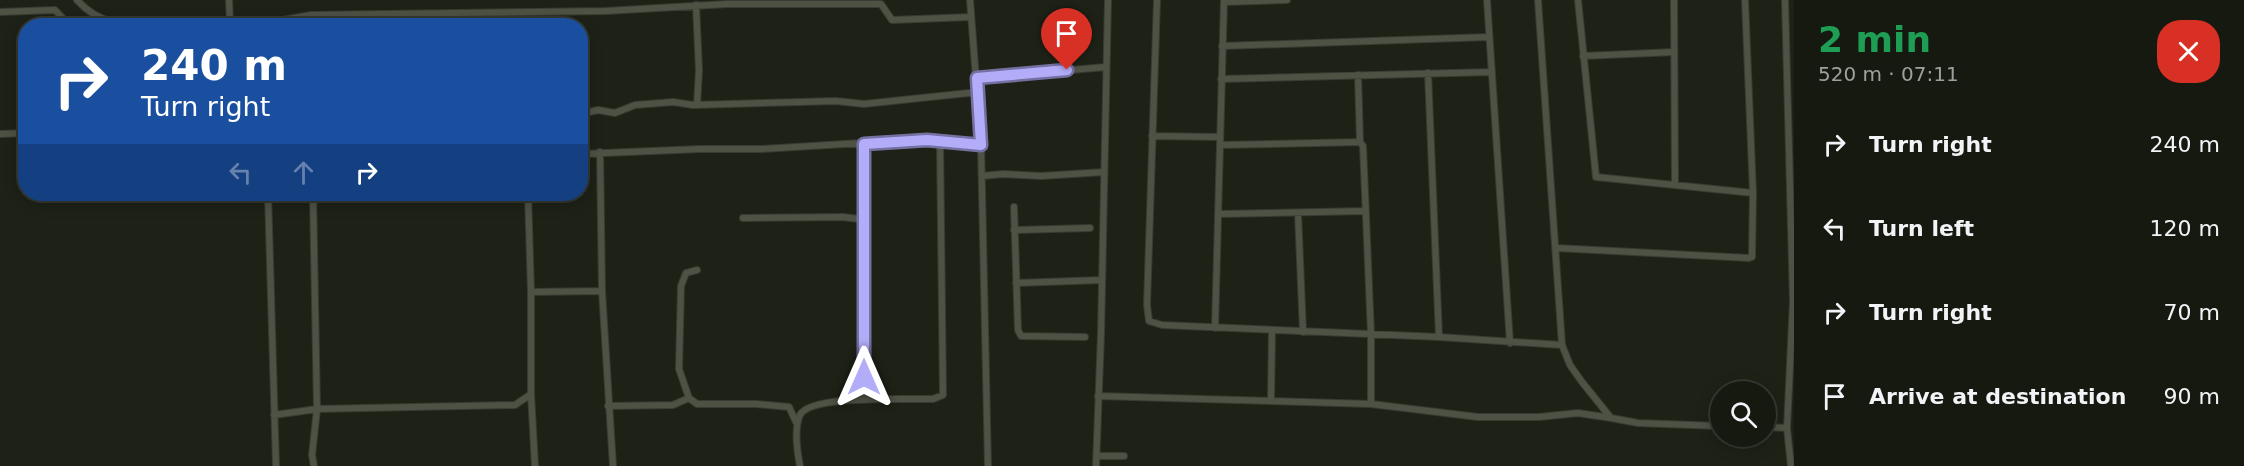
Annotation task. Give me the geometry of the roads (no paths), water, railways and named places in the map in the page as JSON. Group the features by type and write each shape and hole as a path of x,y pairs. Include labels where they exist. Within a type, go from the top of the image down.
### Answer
{"street":[{"path":"77,0 84,8 103,18"},
{"path":"230,0 230,18"},
{"path":"970,0 981,145 988,466"},
{"path":"1096,466 1108,0"},
{"path":"1157,0 1147,316 1149,321 1156,324 1215,328 1439,337 1562,345"},
{"path":"1215,328 1224,1 1287,0"},
{"path":"1487,0 1510,343"},
{"path":"1538,0 1562,345 1570,365 1611,418"},
{"path":"1578,0 1596,177 1753,193"},
{"path":"1674,0 1675,185"},
{"path":"1556,248 1752,257 1753,193 1746,0"},
{"path":"1785,0 1793,302 1787,428 1791,466"},
{"path":"294,18 311,15 606,11 727,2 881,4 892,20 971,17"},
{"path":"696,5 699,70 697,105"},
{"path":"0,12 55,10 62,18"},
{"path":"470,14 471,18"},
{"path":"1222,46 1489,37"},
{"path":"1583,56 1674,52"},
{"path":"977,78 1106,67"},
{"path":"1221,79 1491,72"},
{"path":"1428,74 1439,337"},
{"path":"1358,75 1371,334 1371,404"},
{"path":"588,112 598,110 615,112 635,105 673,102 697,105 836,101 864,104 978,92"},
{"path":"0,134 18,133"},
{"path":"1152,136 1220,137"},
{"path":"588,153 940,140 981,145"},
{"path":"800,466 798,425 801,413 807,408 820,403 864,399 926,399 943,395 940,140"},
{"path":"1220,145 1360,142"},
{"path":"864,144 864,399"},
{"path":"600,152 602,291 613,466"},
{"path":"982,176 1003,174 1041,176 1104,172"},
{"path":"268,201 276,466"},
{"path":"313,201 317,409 312,455 314,466"},
{"path":"528,201 531,394 535,466"},
{"path":"1014,207 1017,330 1021,336 1085,337"},
{"path":"1218,214 1365,211"},
{"path":"1298,213 1303,332"},
{"path":"743,218 843,218 858,219 864,223"},
{"path":"1014,230 1090,228"},
{"path":"697,270 686,273 681,286 679,369 690,398 697,404 756,404 789,407 798,425"},
{"path":"1016,283 1102,280"},
{"path":"531,292 602,291"},
{"path":"1271,400 1272,331"},
{"path":"274,415 317,409 514,405 531,394"},
{"path":"1098,396 1371,404 1478,417 1539,417 1578,413 1638,423 1710,426"},
{"path":"608,406 673,405 690,398"},
{"path":"1776,427 1787,428"},
{"path":"1097,456 1124,456"}]}
